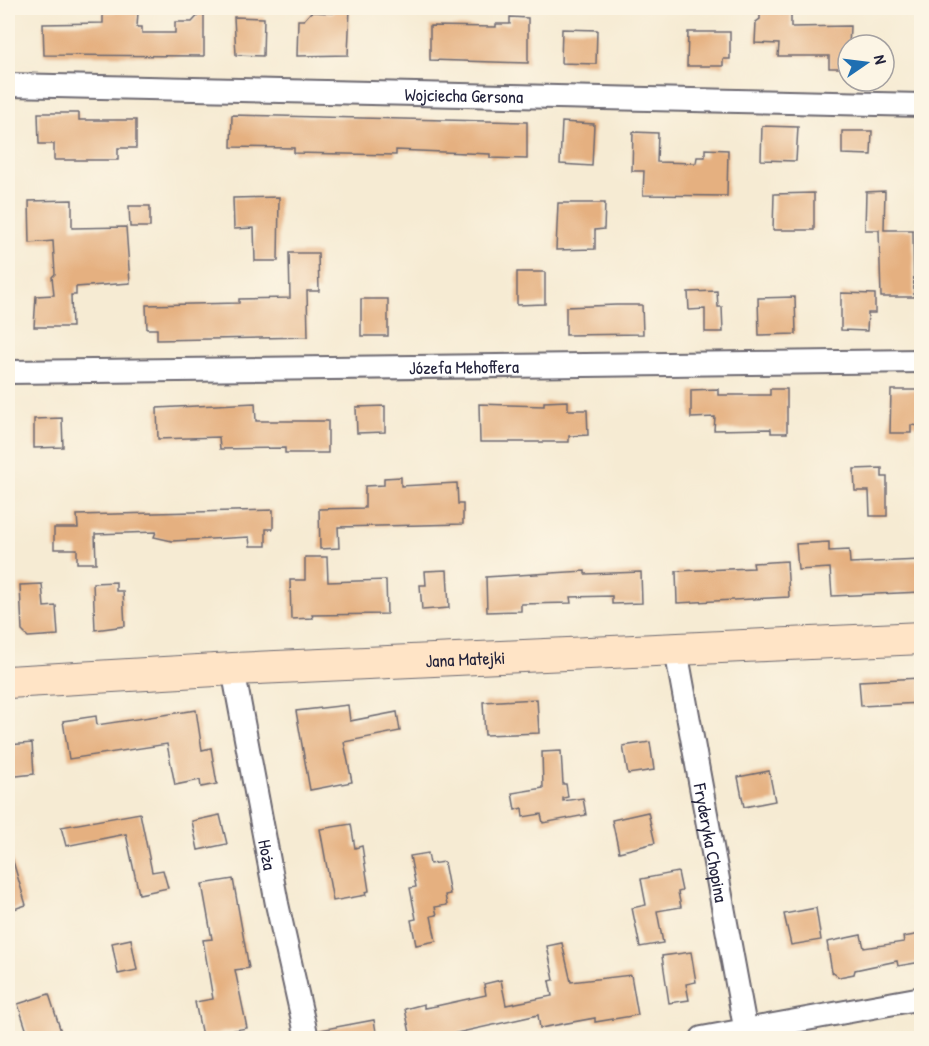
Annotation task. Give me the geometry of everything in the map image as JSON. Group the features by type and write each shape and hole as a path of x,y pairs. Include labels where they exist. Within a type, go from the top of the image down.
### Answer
{"street":[{"name":"Wojciecha Gersona","path":"8,85 921,105"},
{"name":"Józefa Mehoffera","path":"8,372 921,361"},
{"name":"Jana Matejki","path":"8,682 233,669 921,638"},
{"name":"Fryderyka Chopina","path":"676,650 746,1034"},
{"name":"Hoża","path":"233,669 277,904 307,1038"},
{"path":"702,1038 746,1034 921,998"}],"building":[{"path":"334,8 350,8 348,55 297,56 298,20 304,20 311,12 333,13"},
{"path":"760,8 791,8 791,27 850,26 850,33 836,33 836,68 829,68 829,56 778,56 779,44 755,43 756,22 760,19"},
{"path":"204,9 204,56 44,55 43,24 103,23 103,12 138,12 137,27 142,27 142,33 175,33 175,22 192,22"},
{"path":"234,17 264,18 263,56 236,55"},
{"path":"510,17 528,18 528,63 430,60 430,26 496,27 496,24 510,24"},
{"path":"562,29 597,30 596,64 561,63"},
{"path":"688,32 730,32 730,59 723,59 723,66 687,66"},
{"path":"38,113 79,113 79,120 136,120 136,148 118,148 118,160 54,160 54,144 39,144"},
{"path":"232,115 527,122 527,159 490,158 490,154 396,150 396,155 294,153 294,148 231,147"},
{"path":"562,122 594,124 592,166 560,164"},
{"path":"762,126 798,127 796,161 761,160"},
{"path":"842,131 872,131 871,155 842,154"},
{"path":"633,132 658,133 657,162 696,163 697,157 705,157 705,149 728,150 727,196 643,195 644,171 632,171"},
{"path":"885,191 884,230 913,230 914,297 881,297 879,230 865,230 866,192"},
{"path":"814,193 814,230 773,230 774,194"},
{"path":"279,197 278,261 255,261 254,228 234,229 233,198"},
{"path":"72,200 72,228 126,227 130,283 76,287 76,295 71,295 72,327 34,327 36,296 54,295 52,277 55,274 53,241 30,243 29,201"},
{"path":"558,203 605,203 604,229 595,230 595,249 556,250"},
{"path":"129,206 150,206 150,227 130,227"},
{"path":"289,253 318,253 319,291 307,291 308,337 157,340 157,329 147,329 146,305 239,303 239,299 290,298"},
{"path":"517,272 545,272 545,304 517,305"},
{"path":"717,291 718,307 722,307 723,332 705,332 705,309 689,310 688,292"},
{"path":"841,293 875,294 875,313 868,313 867,331 841,330"},
{"path":"795,297 796,334 759,335 758,298"},
{"path":"361,299 388,299 388,336 361,336"},
{"path":"642,305 643,334 566,335 566,307"},
{"path":"718,389 718,395 770,395 770,389 787,389 787,433 771,433 771,429 714,430 715,417 691,418 691,390"},
{"path":"891,390 921,390 921,426 911,425 911,433 890,433"},
{"path":"568,401 568,410 587,410 588,435 569,436 569,442 480,442 479,404 544,406 544,402"},
{"path":"255,403 256,421 328,421 328,453 285,453 285,448 220,449 219,437 158,439 157,408"},
{"path":"385,406 385,432 357,433 356,407"},
{"path":"62,418 63,447 34,448 34,419"},
{"path":"882,468 882,477 887,477 887,516 870,516 869,491 855,491 854,469"},
{"path":"401,477 401,486 457,483 458,504 463,504 463,524 338,527 339,548 320,549 319,509 365,508 365,486 384,485 384,478"},
{"path":"273,510 273,529 266,529 266,546 250,546 249,537 172,541 154,537 156,532 95,534 96,563 77,563 77,549 54,549 54,528 78,528 77,515"},
{"path":"829,542 829,551 849,550 850,563 921,560 921,592 832,596 830,568 798,570 796,544"},
{"path":"305,557 327,557 328,582 386,580 387,614 312,615 313,618 291,619 290,580 305,580"},
{"path":"787,561 789,597 677,603 676,571 754,568 753,563"},
{"path":"447,570 449,608 422,610 420,585 426,585 425,571"},
{"path":"585,571 585,574 641,572 642,603 612,604 612,596 570,597 571,603 521,604 521,611 487,612 486,577"},
{"path":"116,582 116,591 123,591 125,626 95,630 93,583"},
{"path":"42,584 44,607 56,606 58,635 28,637 22,631 20,585"},
{"path":"921,678 921,703 861,706 859,681"},
{"path":"537,699 539,733 485,735 483,702"},
{"path":"348,705 350,721 397,712 400,731 344,742 352,782 310,790 296,711"},
{"path":"196,710 202,750 211,748 217,784 201,787 200,780 175,785 167,744 69,759 63,721 96,716 97,725"},
{"path":"650,742 654,770 628,774 623,746"},
{"path":"32,743 34,774 8,777 8,745"},
{"path":"561,751 563,784 566,784 568,797 563,798 563,801 583,798 586,815 543,823 541,814 523,817 522,808 515,810 512,793 543,788 542,752"},
{"path":"769,771 775,801 744,807 738,777"},
{"path":"648,812 655,843 619,852 612,820"},
{"path":"140,813 152,872 163,870 168,888 139,894 126,834 66,846 61,827"},
{"path":"220,815 227,844 198,850 192,821"},
{"path":"351,824 355,848 362,846 369,891 365,892 366,895 333,901 320,829"},
{"path":"428,853 430,864 444,862 450,894 445,895 447,905 435,907 437,915 431,916 436,941 416,945 411,920 416,919 410,888 416,887 410,856"},
{"path":"12,858 26,905 8,911 8,859"},
{"path":"678,872 682,891 678,892 681,907 657,911 663,943 640,947 632,908 646,905 641,879"},
{"path":"233,879 249,968 235,970 247,1028 202,1036 195,1002 213,999 203,940 212,939 202,884"},
{"path":"816,908 821,940 791,945 784,914"},
{"path":"921,934 921,962 898,966 897,961 855,970 854,974 839,977 832,972 827,942 861,935 864,948 904,942 903,937"},
{"path":"131,939 137,970 118,974 112,943"},
{"path":"562,943 571,982 631,975 638,1015 595,1022 595,1018 540,1028 538,1015 434,1038 411,1038 405,1009 424,1004 424,1008 436,1006 486,995 484,984 501,980 506,1005 552,996 549,981 554,980 547,946"},
{"path":"691,952 696,982 686,984 689,1000 669,1003 662,956"},
{"path":"49,994 63,1038 29,1038 18,1004"},
{"path":"374,1020 377,1038 321,1038 320,1030"}]}
